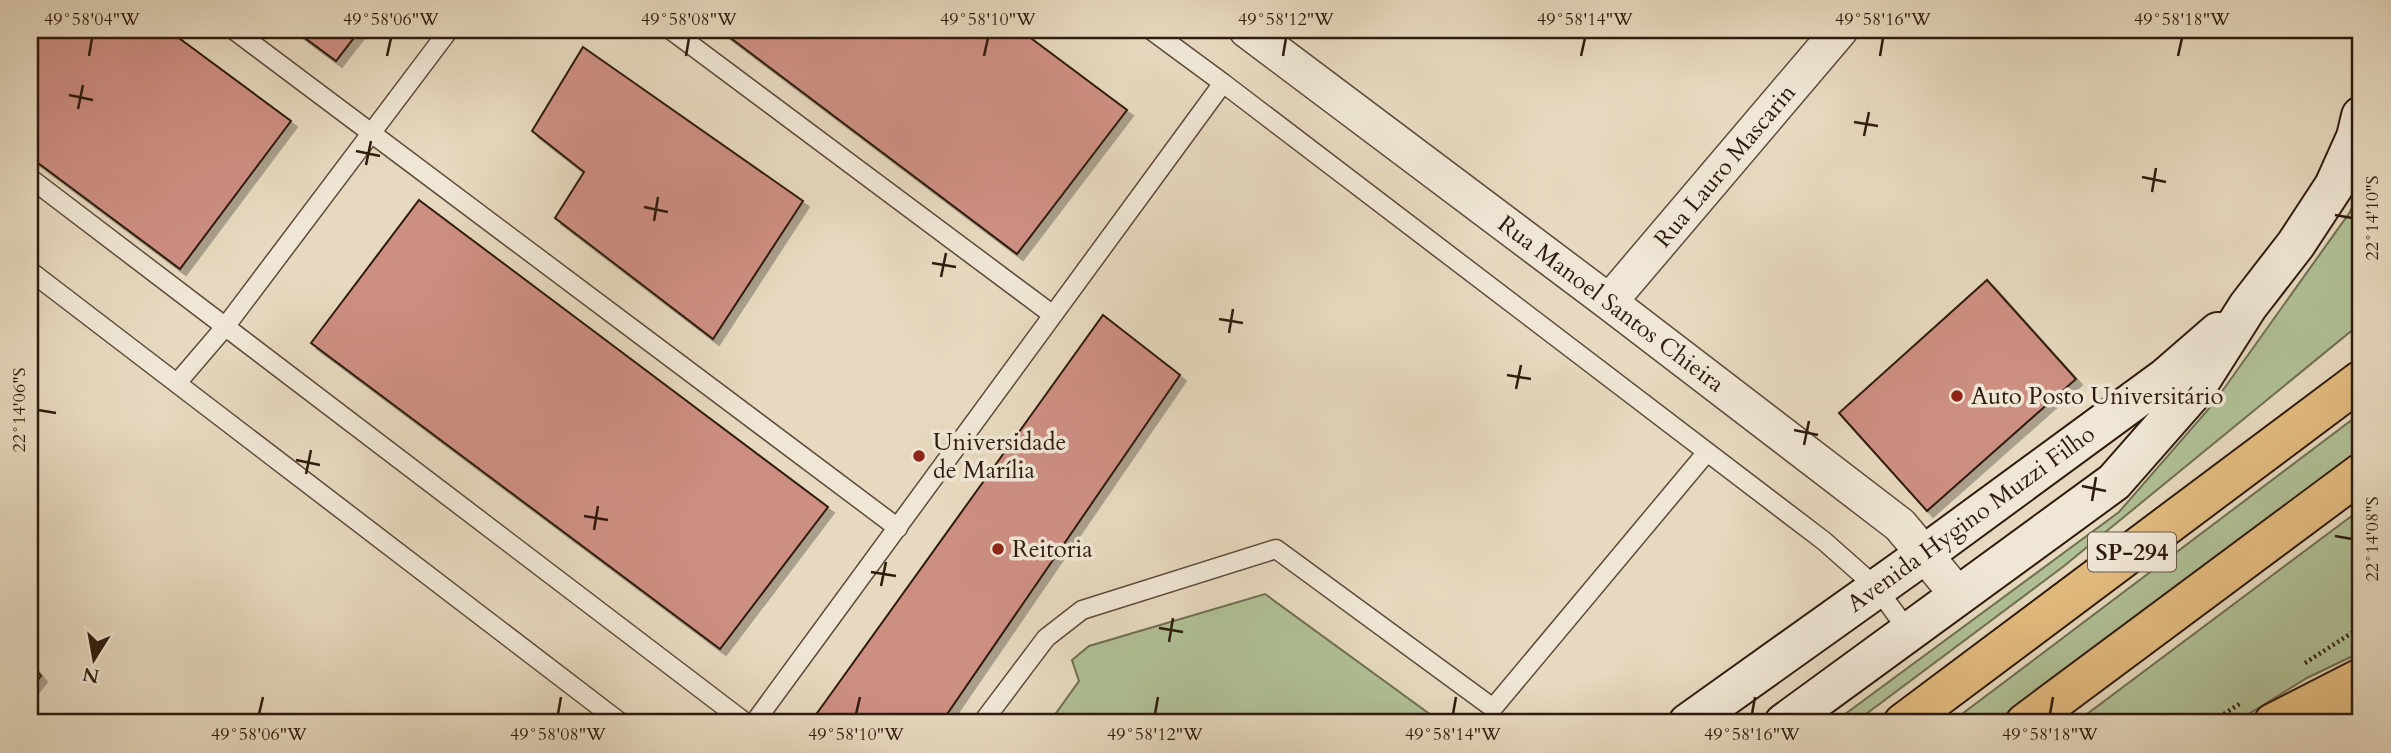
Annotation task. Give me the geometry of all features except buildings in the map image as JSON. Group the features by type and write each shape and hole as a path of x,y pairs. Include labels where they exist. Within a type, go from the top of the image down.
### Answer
{"highway":[{"name":"SP-294","path":"1903,723 2361,380"},
{"name":"SP-294","path":"2025,723 2361,473"},
{"path":"2273,723 2361,678"},
{"path":"2329,723 2361,704"},
{"path":"2329,723 2361,711"}],"main road":[{"name":"Avenida Hygino Muzzi Filho","path":"1784,723 2114,482 2194,391 2248,306 2296,244 2334,186 2356,137 2361,116"},
{"name":"Avenida Hygino Muzzi Filho","path":"1688,723 2165,378 2248,306"}],"street":[{"name":"Rua Manoel Santos Chieira","path":"1247,30 1900,525 1959,596"},
{"name":"Rua Lauro Mascarin","path":"1609,302 1840,30"}],"lane":[{"path":"234,30 898,528"},
{"path":"177,383 225,327 449,30"},
{"path":"671,30 1053,315"},
{"path":"1151,30 1825,541 1876,587 1909,632"},
{"path":"754,723 1223,83"},
{"path":"30,178 746,723"},
{"path":"30,271 621,723"},
{"path":"982,723 1046,638 1083,610 1276,549 1493,708 1707,452"}],"green space":[{"path":"2361,186 2361,323 2064,566 1854,723 1833,723 2119,512 2213,404 2350,212"},
{"path":"2361,413 2361,450 1997,723 1950,723"},
{"path":"2361,509 2361,652 2307,678 2234,723 2075,723"},
{"path":"1265,594 1442,723 1049,723 1079,681 1072,660 1089,646"}],"place":[{"name":"Auto Posto Universitário","path":"1957,396"},
{"name":"Universidade de Marília","path":"919,456"},
{"name":"Reitoria","path":"998,549"}]}
